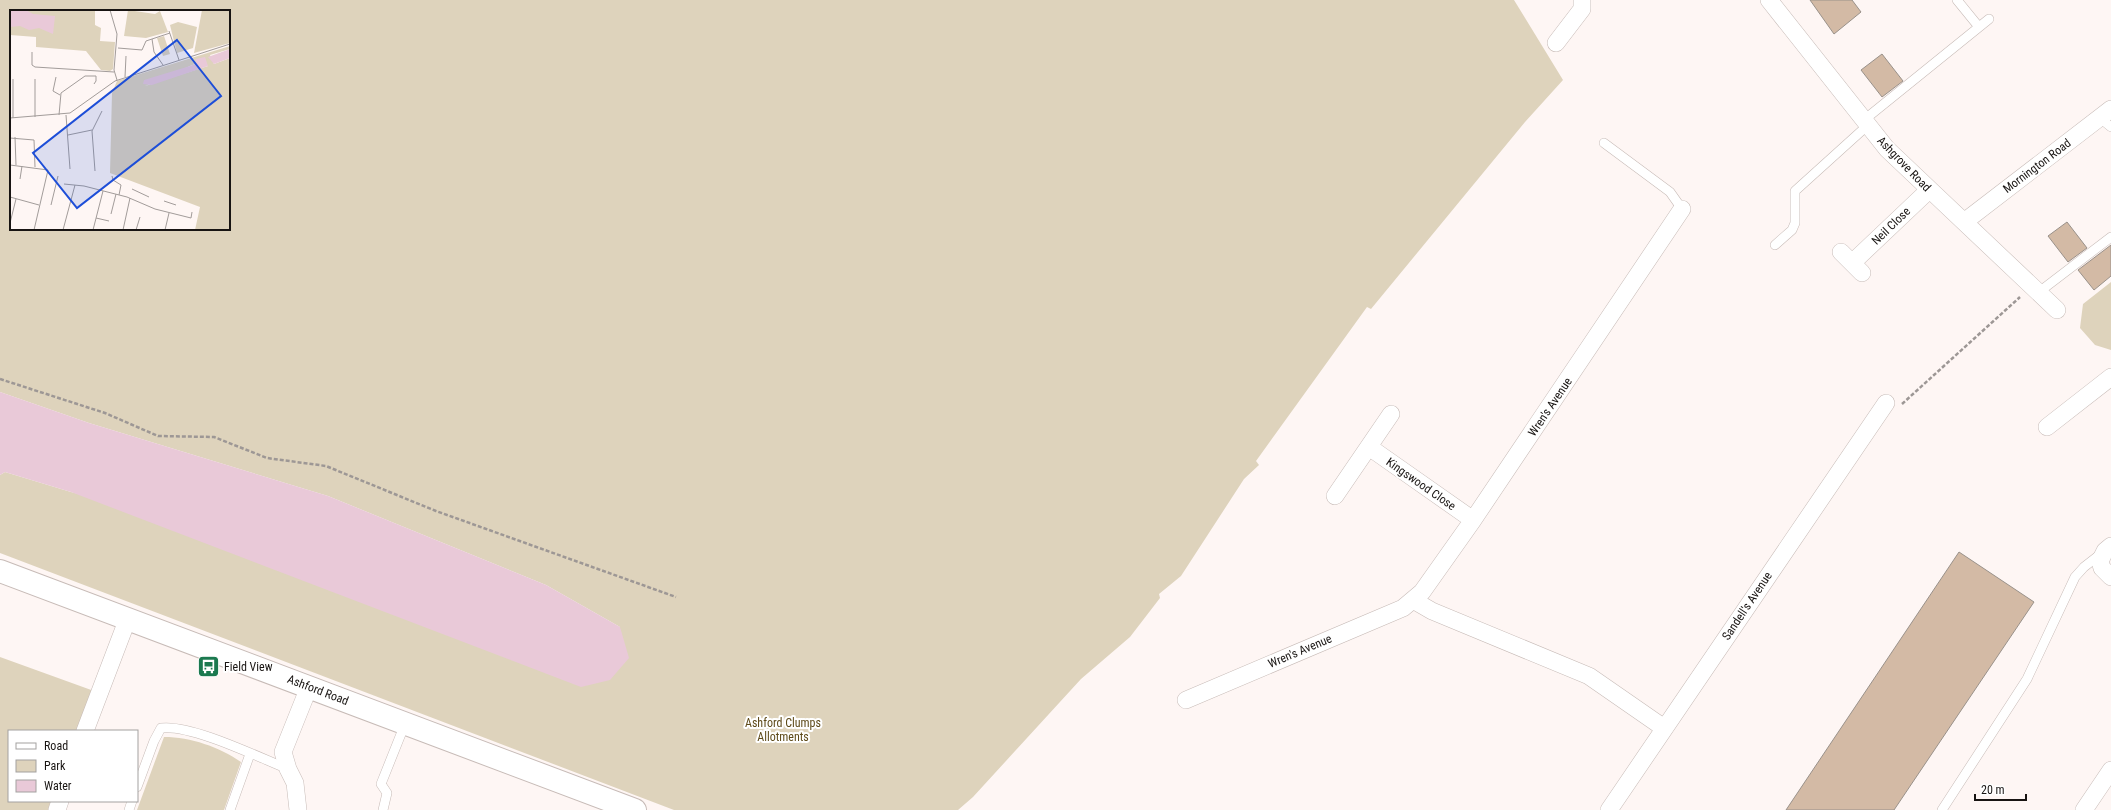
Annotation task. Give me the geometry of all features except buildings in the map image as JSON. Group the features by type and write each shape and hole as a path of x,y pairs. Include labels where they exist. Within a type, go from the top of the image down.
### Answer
{"main road":[{"name":"Ashford Road","path":"0,571 635,810"}],"street":[{"path":"1556,43 1582,9 1582,0"},
{"name":"Ashgrove Road","path":"1769,0 1887,149 1929,190 2036,288 2057,310"},
{"name":"Mornington Road","path":"1964,222 2107,118"},
{"name":"Neil Close","path":"1852,262 1929,190"},
{"name":"Wren's Avenue","path":"1186,700 1403,608 1422,592 1473,520 1682,210"},
{"path":"2047,427 2111,376"},
{"name":"Sandell's Avenue","path":"1609,810 1886,403"},
{"path":"1335,496 1391,414"},
{"name":"Kingswood Close","path":"1369,447 1473,520"},
{"path":"2108,548 2100,561 2109,575"},
{"path":"1413,600 1432,611 1589,676 1664,728"},
{"path":"86,730 128,618"},
{"path":"298,810 295,783 288,769 283,752 309,687"},
{"path":"2084,810 2111,770"}],"lane":[{"path":"1957,0 1979,27"},
{"path":"1775,245 1792,230 1795,223 1795,191 1866,122 1989,19"},
{"path":"1604,143 1670,192 1682,210"},
{"path":"2036,288 2111,237"},
{"path":"1942,810 2027,679 2076,577 2084,567 2108,548"},
{"path":"383,810 387,793 381,784 405,724"},
{"path":"138,784 154,741 162,728 171,727 199,734 288,769"},
{"path":"230,810 250,754"}],"path":[{"path":"1886,403 1899,406 2036,288"},
{"path":"0,379 105,412 158,436 214,437 267,458 326,466 436,511 676,597"}],"green space":[{"name":"Ashford Clumps Allotments","path":"0,0 1514,0 1563,80 1525,122 1371,309 1367,307 1256,461 1259,465 1244,479 1181,576 1159,594 1160,598 1130,637 1081,679 973,797 958,810 674,810 0,553 0,475 5,472 71,492 620,627 546,585 328,496 89,423 0,392"},
{"path":"2111,282 2111,350 2095,345 2080,328 2083,304"},
{"path":"0,657 94,691 79,730 8,730 8,802 53,802 49,810 0,810"},
{"path":"164,737 174,737 194,741 214,747 241,762 224,810 137,810"}],"water":[{"path":"0,392 89,423 328,496 546,585 620,627 629,658 610,680 581,687 71,492 5,472 0,475"}],"place":[{"name":"Field View","path":"209,667"}]}
